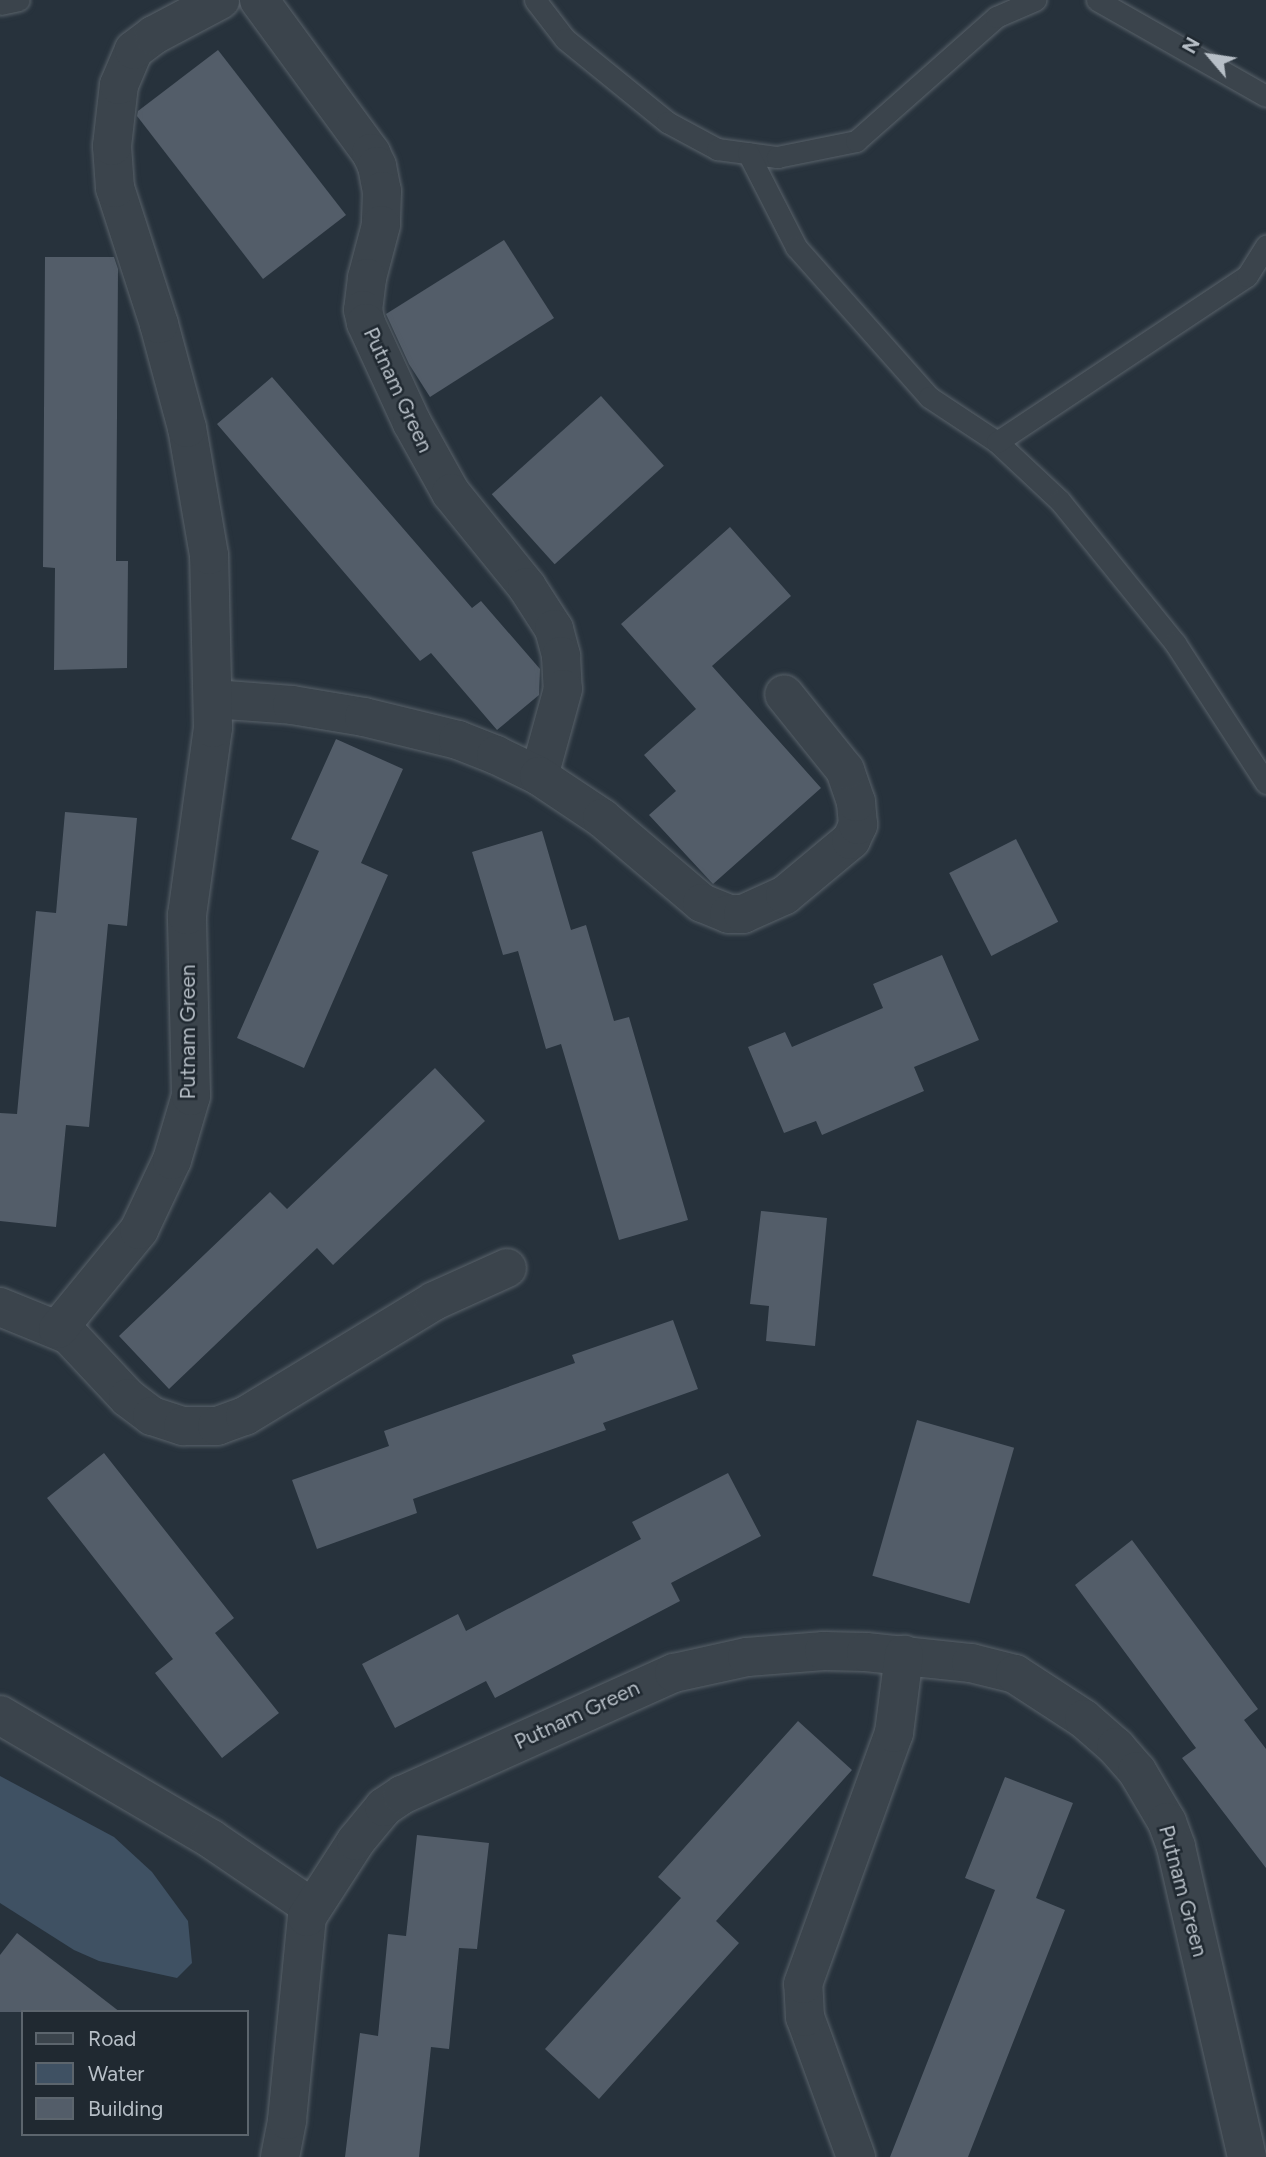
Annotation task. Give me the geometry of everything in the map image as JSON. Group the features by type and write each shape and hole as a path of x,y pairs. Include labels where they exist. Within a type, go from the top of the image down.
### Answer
{"street":[{"name":"Putnam Green","path":"58,1329 139,1230 172,1160 191,1096 187,915 210,760 213,699 209,555 174,376 115,188 113,121 119,85 135,50 154,34 220,0"},
{"name":"Putnam Green","path":"259,0 371,153 377,166 382,191 381,225 367,278 363,310 366,323 412,423 451,493 527,587 554,629 561,656 563,689 539,776"},
{"path":"213,699 292,705 413,727 458,740 539,776 602,818 702,903 729,914 743,915 785,895 851,840 858,825 856,802 845,770 783,694"},
{"path":"0,1307 58,1329 80,1343 128,1398 152,1416 183,1426 217,1426 245,1416 434,1301 508,1268"},
{"name":"Putnam Green","path":"280,2157 287,2120 304,1934 311,1907 373,1817 393,1800 643,1684 711,1663 747,1657 824,1651 904,1656 993,1667 1030,1681 1084,1719 1116,1747 1142,1779 1167,1822 1176,1847 1247,2157"},
{"path":"856,2157 805,2017 803,1984 894,1733 904,1656"},
{"path":"0,1715 211,1839 311,1907"}],"lane":[{"path":"0,4 19,0"},
{"path":"535,0 565,40 667,122 717,149 777,157 856,141 996,17 1035,0"},
{"path":"1097,0 1266,96"},
{"path":"748,153 796,247 929,397 997,442 1060,501 1175,643 1266,783"},
{"path":"997,442 1256,280 1266,245"}],"water":[{"path":"0,1776 114,1837 152,1872 188,1921 192,1963 177,1978 99,1961 74,1950 0,1903"}],"building":[{"path":"218,50 346,215 263,279 137,116 138,111"},
{"path":"504,240 554,318 430,397 409,364 386,314"},
{"path":"45,257 114,257 118,269 116,561 128,561 127,668 54,670 55,568 43,567"},
{"path":"272,377 472,608 481,601 540,669 539,695 497,730 431,653 420,661 217,424"},
{"path":"601,396 664,466 555,564 492,494"},
{"path":"730,527 791,596 712,666 821,788 713,884 649,815 676,791 644,755 696,709 621,624"},
{"path":"336,739 403,769 361,863 388,875 304,1068 237,1038 319,851 291,839"},
{"path":"65,812 137,818 127,926 108,924 89,1127 66,1125 56,1227 0,1221 0,1113 17,1114 36,911 56,913"},
{"path":"542,831 571,930 586,925 614,1021 629,1017 688,1220 619,1240 561,1044 546,1049 518,951 503,955 472,852"},
{"path":"1016,839 1058,922 991,956 949,873"},
{"path":"942,955 979,1040 914,1067 924,1091 822,1135 816,1121 784,1133 748,1047 785,1032 792,1047 883,1008 873,984"},
{"path":"435,1068 485,1121 333,1265 317,1248 169,1389 119,1336 270,1192 287,1209"},
{"path":"761,1211 827,1218 815,1346 766,1341 769,1306 750,1304"},
{"path":"673,1320 698,1389 603,1423 606,1430 413,1499 417,1513 317,1549 292,1480 389,1446 384,1431 575,1363 572,1355"},
{"path":"917,1420 1014,1448 969,1604 872,1576"},
{"path":"104,1453 234,1618 215,1633 279,1713 222,1758 155,1673 173,1659 47,1498"},
{"path":"728,1473 761,1536 671,1583 680,1601 495,1698 486,1681 395,1728 362,1664 458,1614 466,1631 641,1539 632,1522"},
{"path":"1132,1540 1258,1709 1244,1720 1266,1749 1266,1868 1182,1758 1196,1748 1075,1585"},
{"path":"798,1721 852,1770 716,1921 739,1943 599,2099 545,2049 681,1898 658,1877"},
{"path":"1005,1777 1073,1803 1036,1898 1065,1910 968,2157 890,2157 995,1890 965,1878"},
{"path":"417,1835 489,1843 477,1949 459,1948 449,2049 431,2047 419,2157 345,2157 360,2033 378,2036 388,1934 406,1936"},
{"path":"17,1933 117,2010 0,2012 0,1955"}]}
